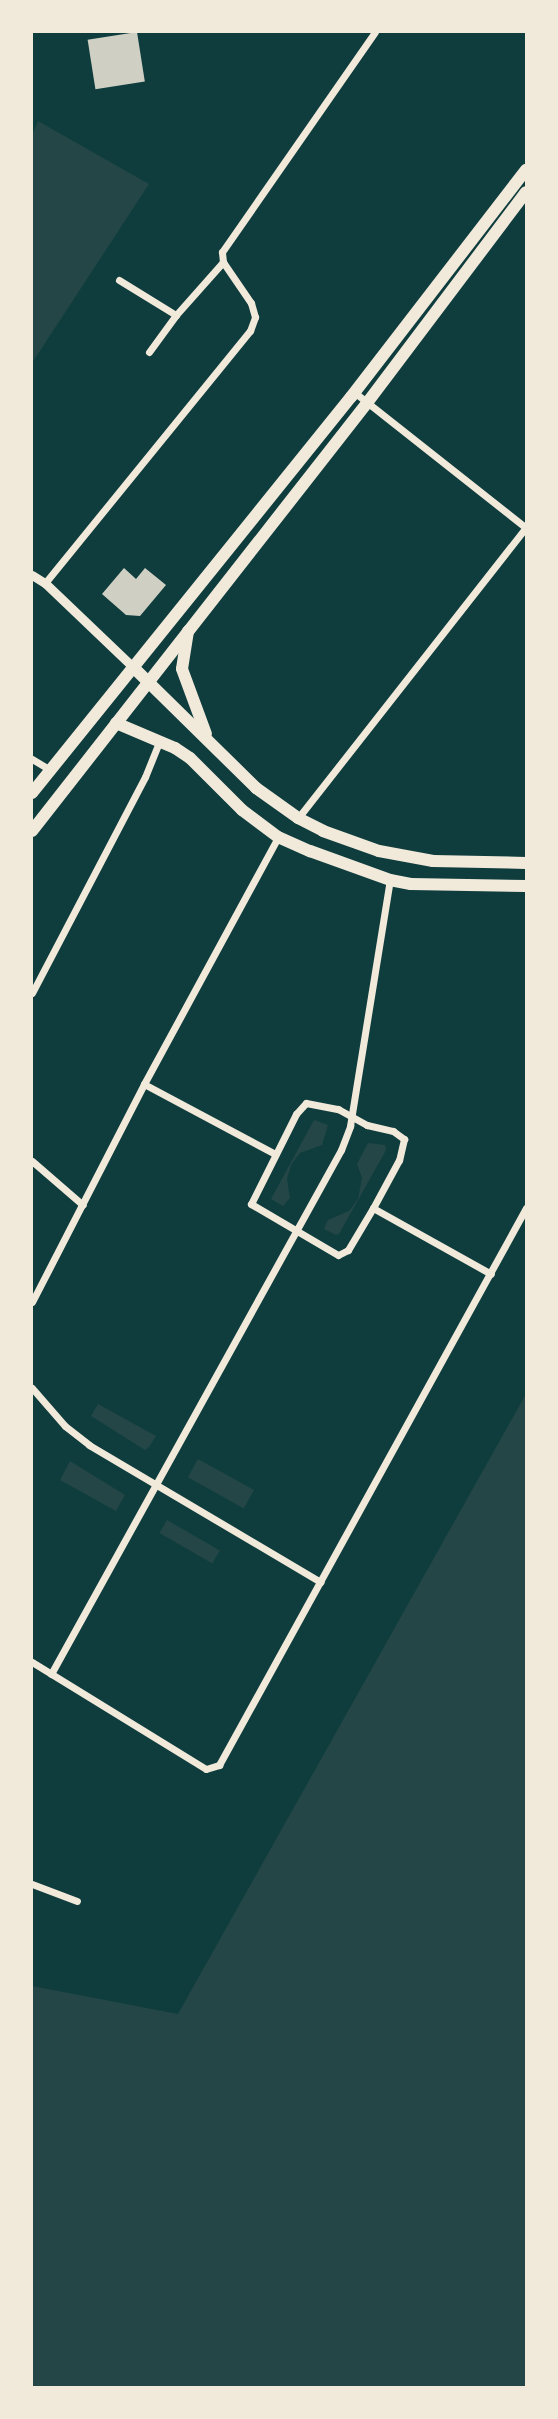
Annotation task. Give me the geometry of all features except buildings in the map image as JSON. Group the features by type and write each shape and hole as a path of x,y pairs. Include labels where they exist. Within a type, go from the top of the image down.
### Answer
{"main road":[{"path":"32,793 354,392 527,170"},
{"path":"32,831 368,403 527,192"},
{"path":"190,627 182,669 209,741"},
{"path":"133,667 256,788 298,818 379,851 433,861 527,863"},
{"path":"116,723 160,740 190,758 242,810 278,837 390,880 432,885 527,886"}],"street":[{"path":"45,583 250,331 255,317 251,303 223,262 222,252 375,32"},
{"path":"149,352 176,315 223,262"},
{"path":"119,280 176,315"},
{"path":"298,818 526,527 354,392"},
{"path":"32,575 45,583 133,667"},
{"path":"32,993 145,778 160,740"},
{"path":"32,759 50,770"},
{"path":"32,1302 144,1084 278,837"},
{"path":"51,1674 341,1150 351,1116 390,880"},
{"path":"144,1084 275,1154"},
{"path":"306,1103 338,1109 351,1116 367,1125 393,1130 404,1139 399,1160 373,1208 348,1250 341,1254 297,1232 251,1204 301,1106 306,1103"},
{"path":"32,1161 83,1205"},
{"path":"373,1208 491,1274"},
{"path":"32,1662 206,1769 219,1765 527,1208"},
{"path":"32,1388 76,1436 321,1582"},
{"path":"32,1884 77,1901"}],"shaded area":[{"path":"38,121 149,184 32,363 32,135"},
{"path":"314,1120 328,1125 322,1145 300,1153 291,1165 287,1179 290,1198 283,1206 271,1199"},
{"path":"368,1143 385,1145 385,1152 339,1234 336,1235 324,1229 325,1226 328,1220 349,1211 358,1199 362,1178 357,1164"},
{"path":"526,1394 526,2387 32,2387 32,1986 178,2014"},
{"path":"98,1404 156,1436 149,1447 145,1450 91,1416"},
{"path":"198,1459 254,1490 244,1508 188,1477"},
{"path":"70,1461 125,1495 116,1511 60,1480"},
{"path":"167,1520 220,1550 212,1563 160,1533"}]}
